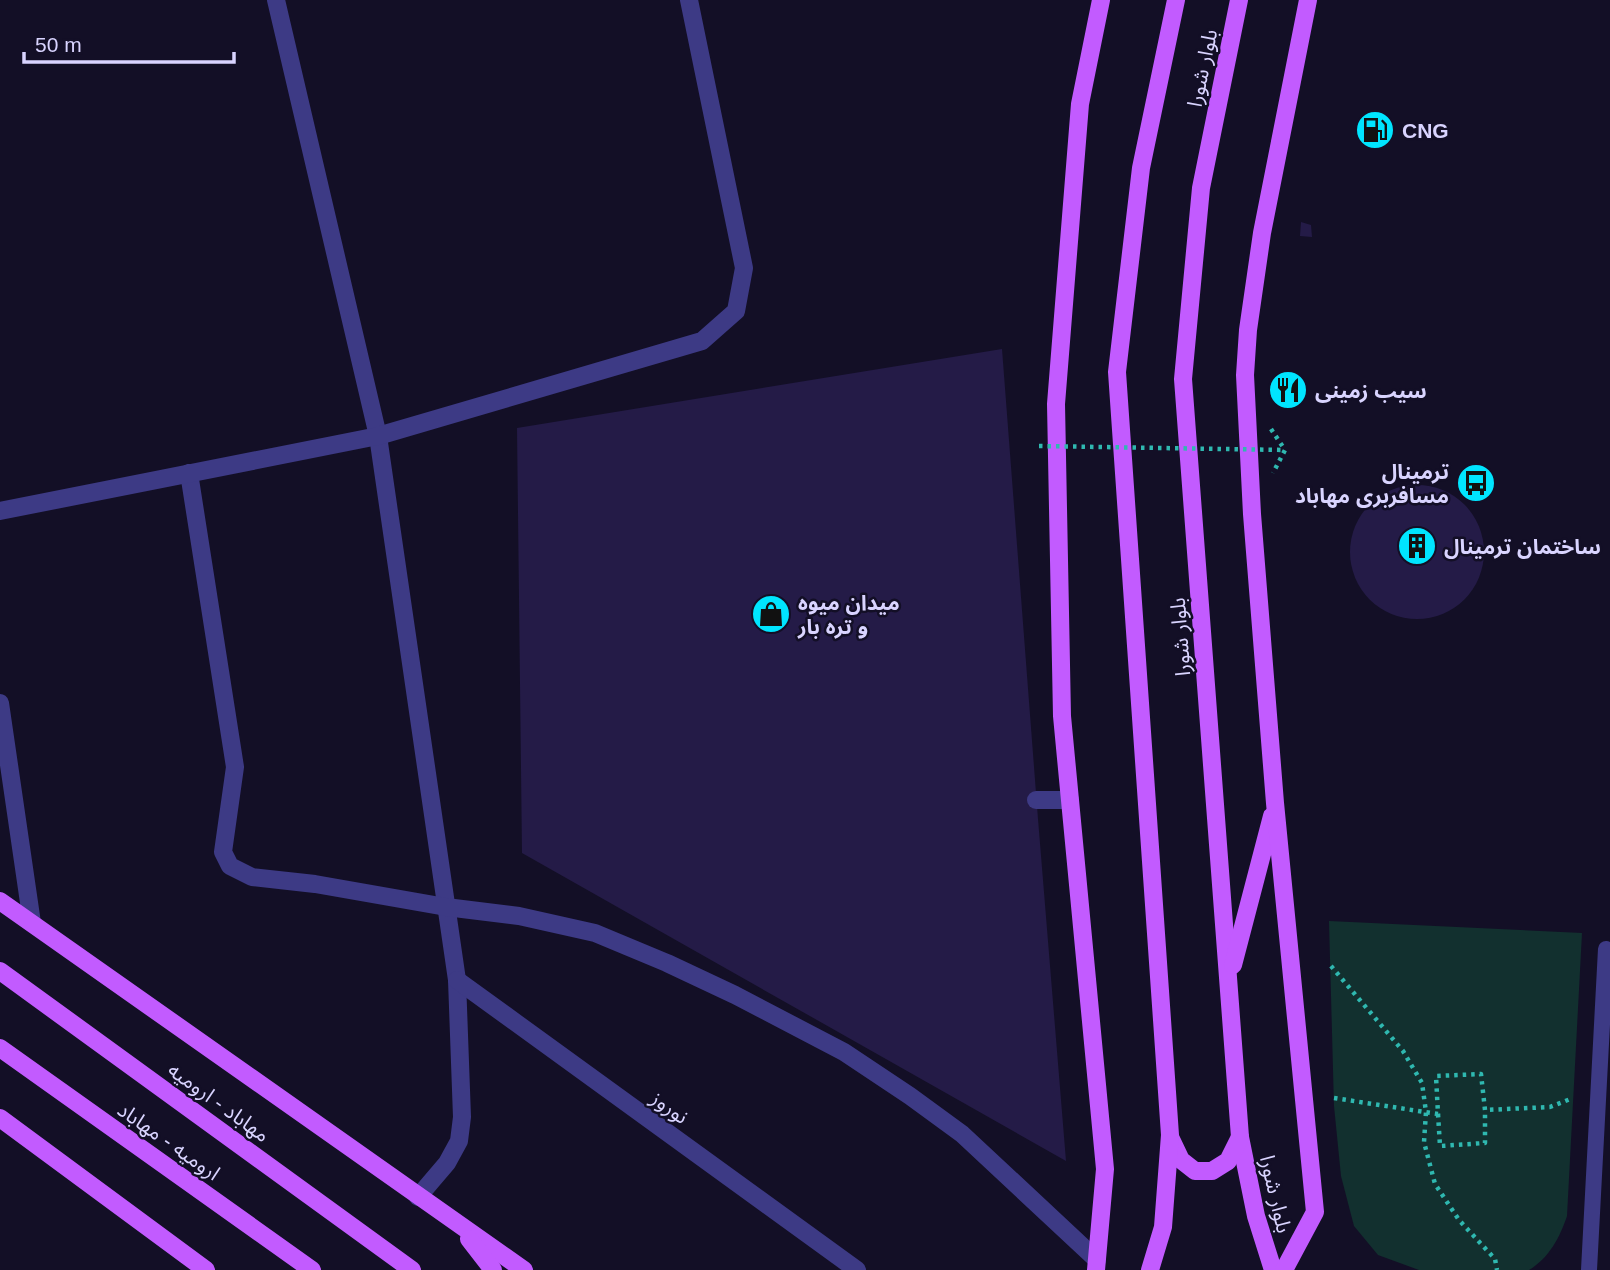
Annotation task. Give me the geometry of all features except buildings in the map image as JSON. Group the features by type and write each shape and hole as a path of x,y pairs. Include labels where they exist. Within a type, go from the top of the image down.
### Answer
{"main road":[{"path":"1097,1265 1105,1169 1062,716 1056,404 1080,104 1101,0"},
{"name":"بلوار شورا","path":"1150,1270 1163,1227 1170,1135 1117,372 1141,168 1176,0"},
{"name":"بلوار شورا","path":"1239,0 1201,188 1182,379 1240,1137 1256,1216 1273,1270"},
{"path":"1284,1270 1315,1212 1275,803 1252,514 1245,375 1248,330 1262,233 1308,0"},
{"path":"1229,978 1275,803"},
{"path":"0,901 523,1270"},
{"name":"مهاباد - ارومیه","path":"0,971 412,1270"},
{"name":"ارومیه - مهاباد","path":"0,1048 312,1270"},
{"path":"0,1118 206,1270"},
{"path":"1170,1135 1181,1160 1195,1171 1212,1171 1228,1161 1240,1137"},
{"path":"458,1224 493,1270"}],"street":[{"path":"276,0 378,436 457,981 462,1117 459,1140 447,1163 418,1197"},
{"path":"0,511 378,436 702,341 736,311 744,268 689,0"},
{"path":"189,474 235,767 223,852 230,866 253,877 519,916 595,933 667,963 844,1052 962,1134 1097,1265"},
{"path":"0,702 32,923"},
{"path":"1037,800 1070,800"},
{"name":"نوروز","path":"457,981 857,1270"}],"lane":[{"path":"1589,1270 1606,949"}],"path":[{"path":"1039,446 1285,450"},
{"path":"1331,965 1403,1051 1422,1083 1426,1112 1424,1142 1435,1184 1458,1220 1495,1259 1497,1270"},
{"path":"1481,1074 1485,1110 1485,1143 1440,1146 1436,1076 1481,1074"},
{"path":"1334,1098 1438,1114"},
{"path":"1485,1110 1550,1107 1573,1098"}],"green space":[{"path":"1329,921 1582,933 1567,1216 1553,1246 1529,1270 1419,1270 1378,1255 1354,1226 1341,1176 1334,1106"}],"place":[{"name":"CNG","path":"1375,130"},
{"name":"سیب زمینی","path":"1288,390"},
{"name":"ترمینال مسافربری مهاباد","path":"1476,483"},
{"name":"ساختمان ترمینال","path":"1417,546"},
{"name":"میدان میوه و تره بار","path":"771,614"}]}
